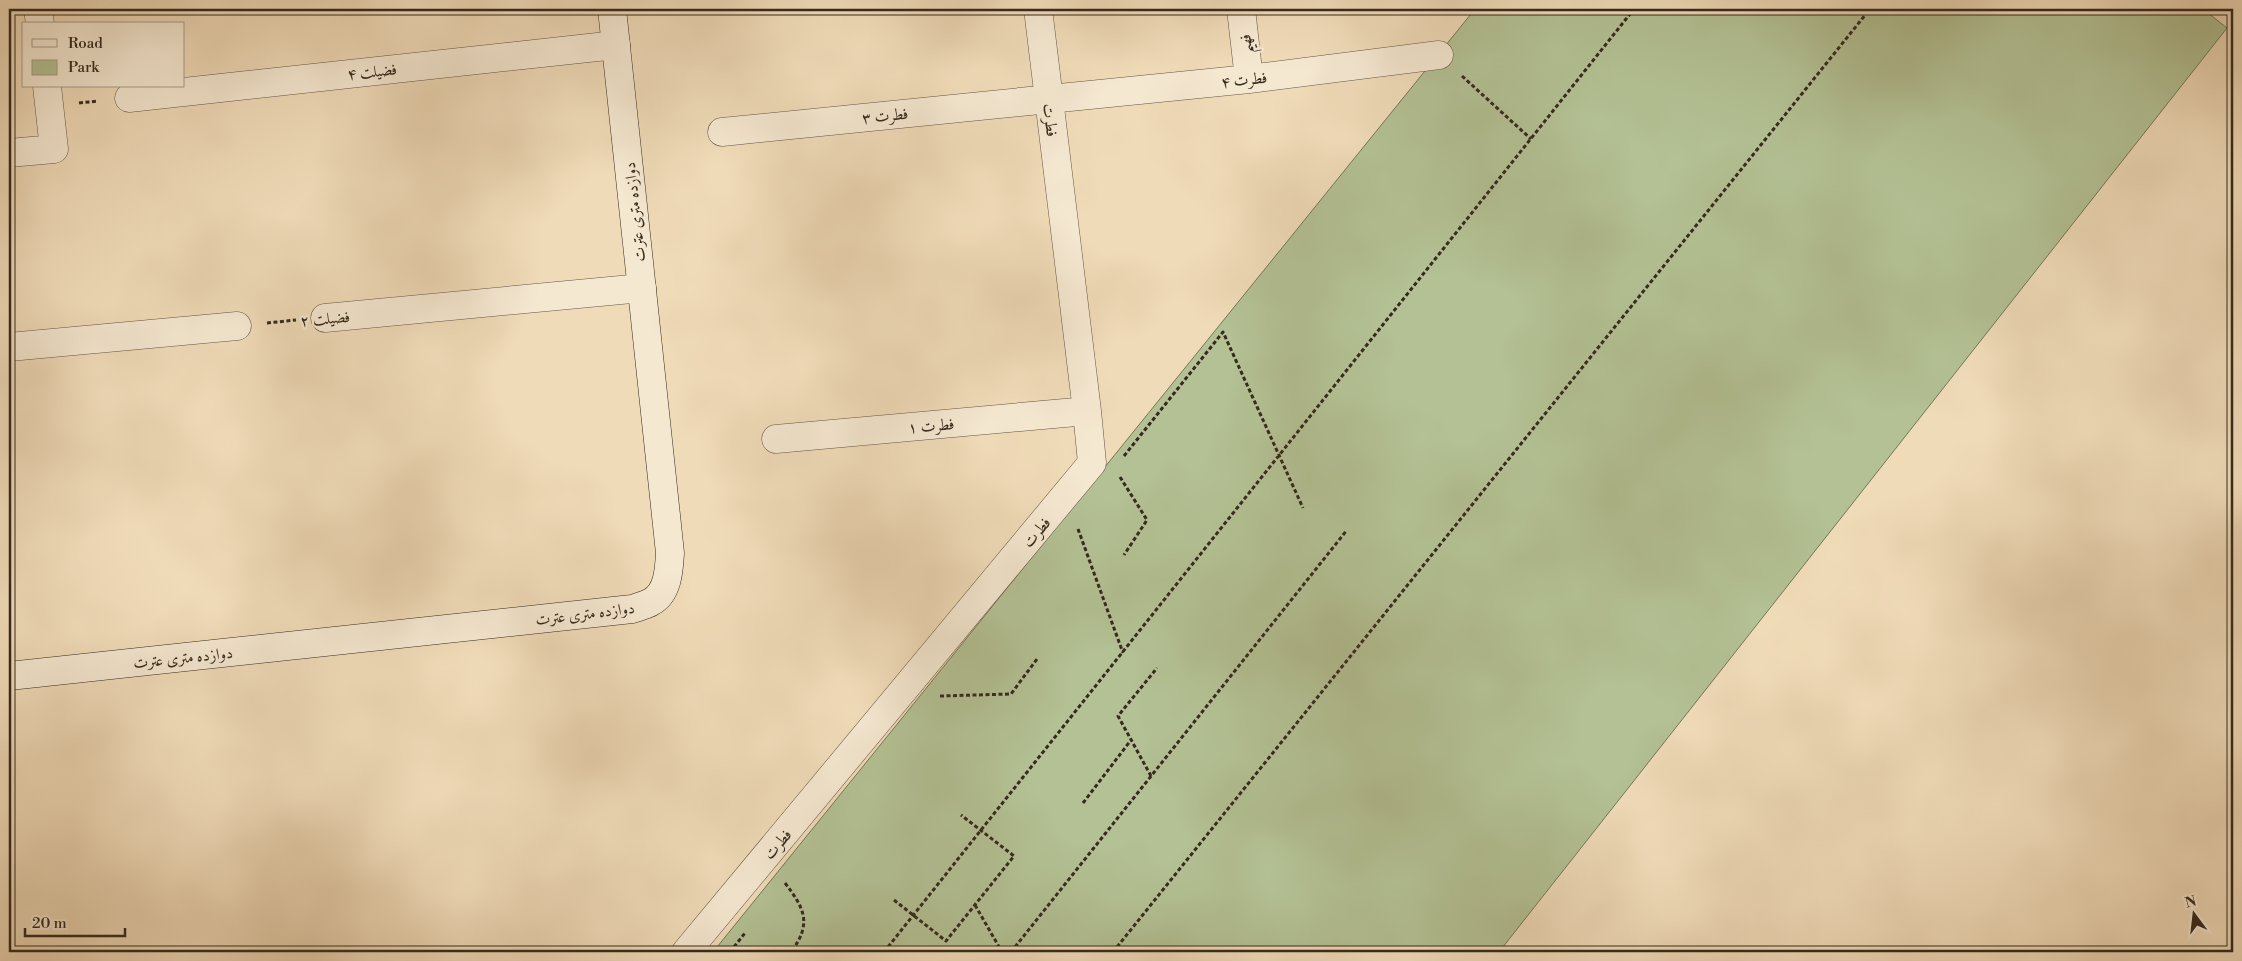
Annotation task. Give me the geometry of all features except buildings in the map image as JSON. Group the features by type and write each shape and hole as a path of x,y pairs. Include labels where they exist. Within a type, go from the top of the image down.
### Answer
{"street":[{"path":"38,9 40,22"},
{"name":"دوازده متری عترت","path":"9,676 632,609 652,602 664,589 669,571 670,553 612,9"},
{"name":"فطرت","path":"686,952 1067,496 1092,463 1038,9"},
{"name":"فهیم","path":"1241,9 1249,79"},
{"name":"فضیلت ۴","path":"129,98 616,45"},
{"name":"فطرت ۴","path":"1048,98 1249,79 1439,55"},
{"path":"9,153 54,149 48,96"},
{"name":"فطرت ۳","path":"722,132 1048,98"},
{"name":"فضیلت ۲","path":"325,318 642,288"},
{"path":"9,347 237,326"},
{"name":"فطرت ۱","path":"776,439 1087,411"}],"path":[{"path":"884,952 1634,9"},
{"path":"1113,952 1870,9"},
{"path":"1439,55 1531,138"},
{"path":"48,96 129,98"},
{"name":"فضیلت ۲","path":"237,326 325,318"},
{"path":"1223,332 1303,508"},
{"path":"1119,475 1147,520 1124,554"},
{"path":"1067,496 1123,653"},
{"path":"1011,952 1347,530"},
{"path":"934,696 1011,694 1036,659"},
{"path":"1151,776 1118,716 1157,668"},
{"path":"1083,803 1131,740"},
{"path":"894,900 946,941 1014,856 961,815"},
{"path":"785,883 800,902 805,923 801,939 792,952"},
{"path":"975,905 1002,952"},
{"path":"734,948 738,952"}],"green space":[{"path":"1475,9 2203,9 2227,28 1499,952 713,952"}]}
